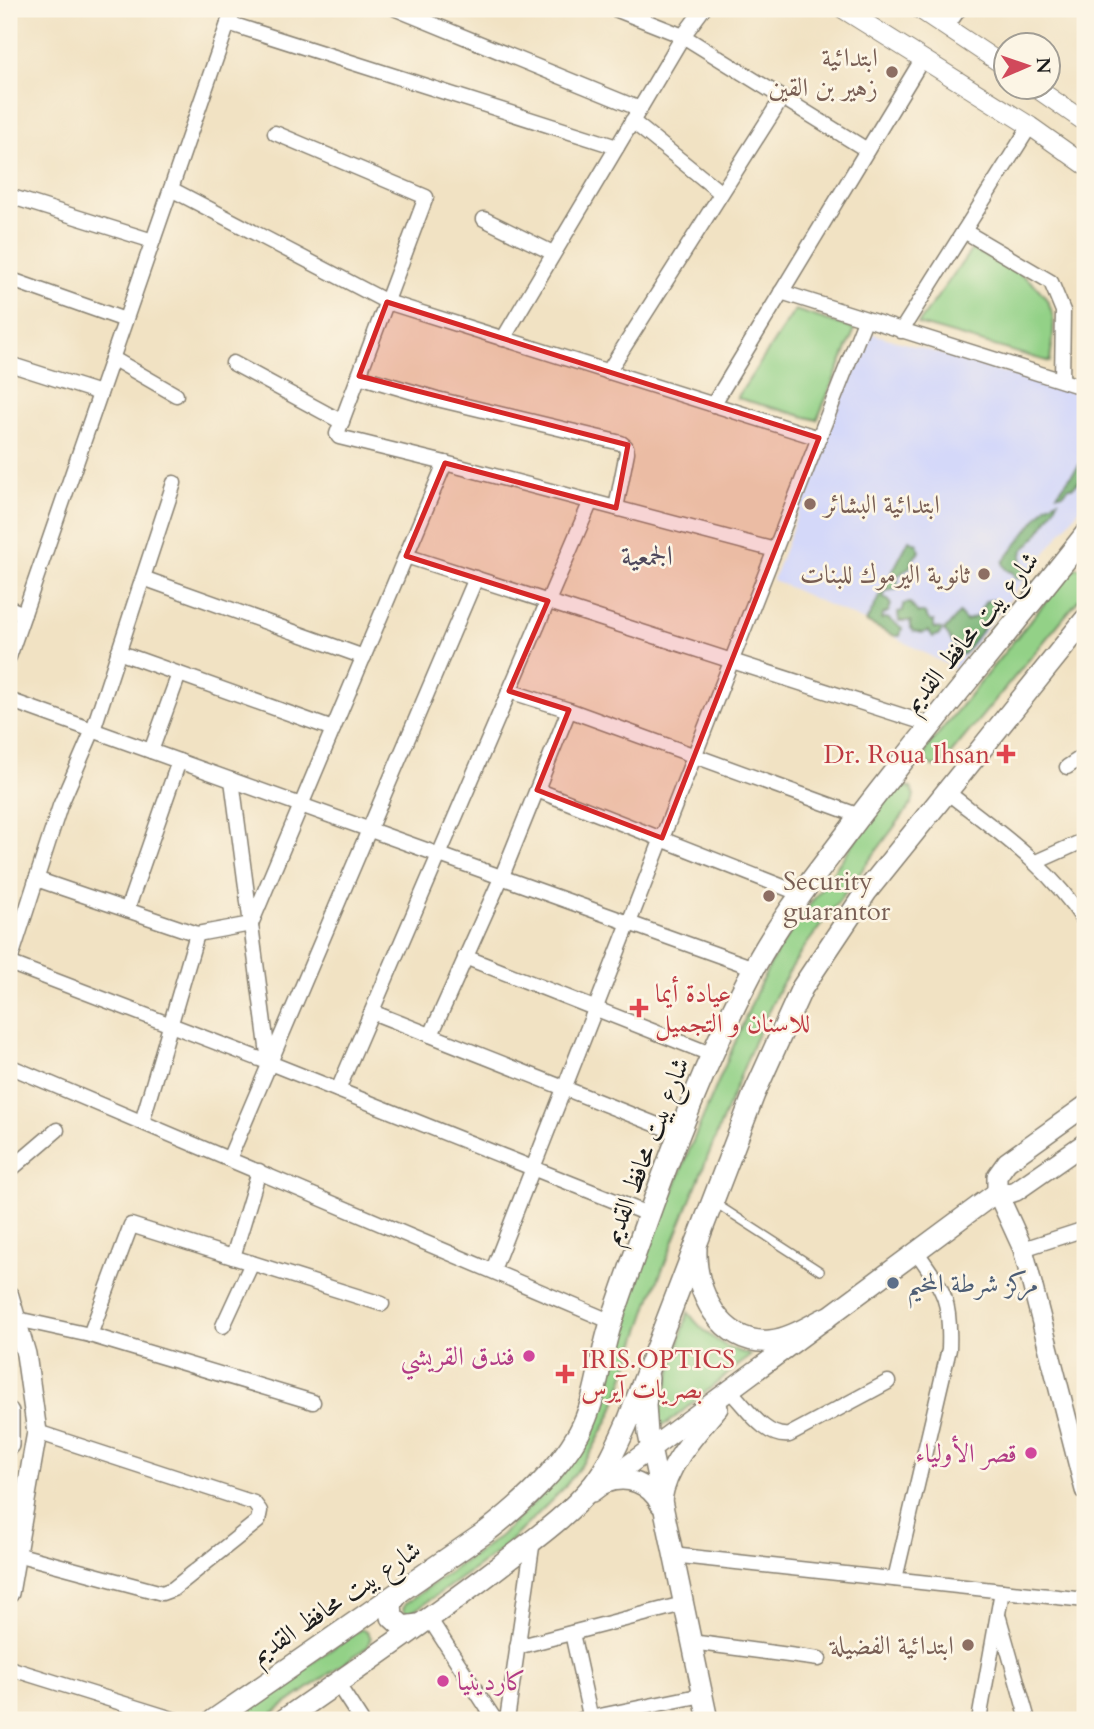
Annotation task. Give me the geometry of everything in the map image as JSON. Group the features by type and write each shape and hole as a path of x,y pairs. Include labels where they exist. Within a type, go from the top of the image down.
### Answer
{"main road":[{"name":"شارع بيت محافظ القديم","path":"214,1720 516,1509 556,1466 578,1434 589,1410 612,1322 680,1134 754,968 802,894 860,816 1085,535"},
{"path":"1063,563 1085,562"},
{"path":"574,1505 594,1484 614,1451 654,1356 754,1094 802,988 866,892 1085,620"},
{"path":"1085,1106 1007,1161 997,1176 997,1192 1023,1249 1085,1490"},
{"path":"284,1720 423,1622 650,1448 997,1192 1016,1191 1085,1143"},
{"path":"697,1238 696,1263 706,1299 713,1312 731,1330 754,1340 767,1341 781,1339 826,1318"},
{"path":"9,1296 32,1382 37,1432 9,1593"},
{"path":"654,1356 646,1405 650,1448 708,1720"},
{"path":"662,1508 665,1486 679,1460 704,1425 746,1378"},
{"path":"9,1412 9,1445"},
{"path":"602,1485 620,1480 638,1483 653,1493 662,1508"},
{"path":"397,1594 391,1602 392,1617 403,1627 423,1622"},
{"path":"354,1622 365,1620 379,1628 383,1644 378,1653"}],"street":[{"path":"9,657 233,9"},
{"path":"396,9 636,115 721,193"},
{"path":"615,9 683,36 867,150"},
{"path":"503,339 683,36 703,9"},
{"path":"843,9 1030,126 1085,165"},
{"path":"919,9 992,57"},
{"path":"947,26 960,9"},
{"path":"228,23 617,147"},
{"path":"713,405 923,58"},
{"path":"608,372 782,98"},
{"path":"1056,102 1085,122"},
{"path":"901,331 1030,126"},
{"path":"275,133 426,197 337,434 339,438 445,463 775,550"},
{"path":"171,189 387,302 819,438"},
{"path":"9,197 153,241"},
{"path":"484,219 553,253"},
{"path":"964,231 1051,282 1063,312 1062,380"},
{"path":"9,279 125,320"},
{"path":"781,292 1085,388"},
{"path":"494,1270 865,320"},
{"path":"112,358 176,395"},
{"path":"233,363 342,422"},
{"path":"9,364 100,393"},
{"path":"359,376 437,399 621,443 627,452 616,508"},
{"path":"251,924 445,463"},
{"path":"174,483 93,730 60,806 9,963 270,1063 650,1215"},
{"path":"338,1090 591,502"},
{"path":"406,556 931,725"},
{"path":"143,578 363,657"},
{"path":"229,1159 475,578"},
{"path":"9,608 24,614"},
{"path":"118,652 333,729"},
{"path":"151,751 178,674"},
{"path":"509,691 569,710 860,816"},
{"path":"9,701 754,968"},
{"path":"431,1035 502,876 569,710"},
{"path":"1067,767 1085,755"},
{"path":"127,910 178,761"},
{"path":"232,780 270,1063"},
{"path":"537,790 802,894"},
{"path":"947,792 1036,862 1067,895 1085,922"},
{"path":"1036,862 1085,840"},
{"path":"36,879 197,934 251,924"},
{"path":"142,1122 197,934"},
{"path":"465,957 713,1055"},
{"path":"372,1012 680,1134"},
{"path":"9,1066 612,1322"},
{"path":"9,1171 57,1130"},
{"path":"233,1257 259,1171"},
{"path":"90,1335 131,1225 382,1304"},
{"path":"1023,1249 1085,1229"},
{"path":"895,1579 949,1349 949,1321 944,1293 916,1251"},
{"path":"223,1326 252,1264"},
{"path":"17,1319 90,1335 313,1402"},
{"path":"732,1393 769,1431 783,1435 887,1382"},
{"path":"16,1555 162,1593 173,1589 258,1521 260,1511 254,1503 37,1432"},
{"path":"507,1720 533,1540"},
{"path":"672,1555 1085,1600"},
{"path":"979,1720 1002,1591"},
{"path":"517,1647 683,1604"},
{"path":"998,1614 1028,1720"},
{"path":"423,1622 495,1720"},
{"path":"572,1633 587,1720 703,1695"},
{"path":"691,1642 819,1659"},
{"path":"9,1668 176,1720"},
{"path":"337,1683 361,1720"}],"lane":[{"path":"712,1201 820,1271"}],"highlighted area":[{"path":"387,302 819,438 662,838 537,790 569,710 509,691 548,601 406,556 445,463 616,508 628,445 359,376"}],"shaded area":[{"path":"866,332 1085,396 1085,502 955,669 866,622 773,580"}],"green space":[{"path":"972,249 1022,275 1042,293 1053,318 1050,362 918,324"},
{"path":"795,310 855,329 817,420 737,398"},
{"path":"1085,458 1085,476 1063,494 1057,494"},
{"path":"1058,500 1043,527 1023,550 1021,562 1028,571 1021,579 1015,578 1012,572 1005,569 1003,562 1047,505"},
{"path":"909,540 917,544 920,551 912,560 911,566 898,576 898,589 886,591 883,598 891,605 881,619 887,618 902,628 900,636 895,636 866,622"},
{"path":"1076,568 1085,568 1085,592 944,762 935,767 929,764 925,759 926,749 1069,573"},
{"path":"994,600 998,609 963,655 944,631 959,613 966,621 982,614 981,609 986,601"},
{"path":"910,603 918,613 924,613 930,621 934,621 934,628 942,629 940,634 933,637 929,631 913,631 911,621 899,621 898,612 903,611 903,604"},
{"path":"901,784 911,788 914,795 912,803 801,952 780,987 754,1042 652,1295 612,1413 590,1454 562,1490 501,1550 411,1613 406,1613 403,1609 405,1604 500,1536 559,1478 582,1449 604,1397 619,1335 634,1289 759,986 778,950 890,791"},
{"path":"688,1312 715,1340 751,1355 668,1423 659,1426 658,1417"},
{"path":"361,1629 367,1631 371,1638 367,1647 263,1720 228,1720"}],"place":[{"name":"ابتدائية زهير بن القين","path":"892,72"},
{"name":"ابتدائية البشائر","path":"810,504"},
{"name":"ثانوية اليرموك للبنات","path":"984,574"},
{"name":"Dr. Roua Ihsan","path":"1006,754"},
{"name":"Security guarantor","path":"769,896"},
{"name":"عيادة أيما للاسنان و التجميل","path":"639,1008"},
{"name":"مركز شرطة المخيم","path":"893,1283"},
{"name":"فندق القريشي","path":"529,1356"},
{"name":"IRIS.OPTICS بصريات آيرس","path":"565,1374"},
{"name":"قصر الأولياء","path":"1031,1453"},
{"name":"ابتدائية الفضيلة","path":"968,1645"},
{"name":"كاردينيا","path":"443,1681"}],"district":[{"name":"الجمعية","path":"647,556"}]}
